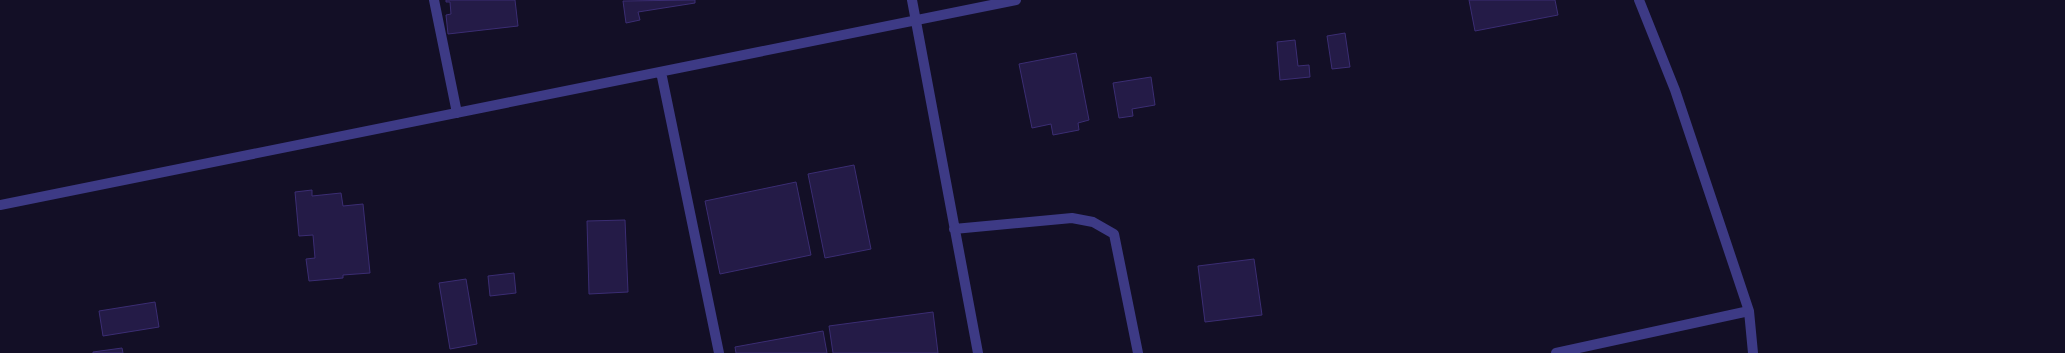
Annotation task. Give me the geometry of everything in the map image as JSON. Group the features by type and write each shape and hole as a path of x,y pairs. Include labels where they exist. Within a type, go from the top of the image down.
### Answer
{"street":[{"path":"434,0 456,113"},
{"path":"912,0 978,353"},
{"path":"0,205 1016,0"},
{"path":"1639,0 1674,90 1749,312 1753,353"},
{"path":"661,72 719,353"},
{"path":"954,229 1072,218 1093,222 1114,234 1138,353"},
{"path":"1556,353 1749,312"}],"building":[{"path":"446,0 515,0 518,26 448,34 446,15 451,14 450,2 446,2"},
{"path":"695,0 695,3 638,12 640,20 626,23 623,1"},
{"path":"1469,0 1555,0 1558,15 1475,31"},
{"path":"1345,33 1350,67 1332,69 1327,36"},
{"path":"1295,40 1298,66 1309,65 1310,77 1280,80 1277,42"},
{"path":"1076,53 1089,120 1078,123 1079,130 1053,135 1051,124 1032,128 1019,64"},
{"path":"1151,77 1155,105 1132,109 1133,116 1119,118 1113,83"},
{"path":"854,165 871,249 825,258 808,174"},
{"path":"796,182 811,255 720,274 705,201"},
{"path":"312,190 312,196 341,193 343,206 363,204 370,273 343,275 343,278 309,281 306,259 315,258 313,235 299,236 295,192"},
{"path":"625,220 628,292 589,294 587,221"},
{"path":"1254,259 1262,315 1205,322 1198,266"},
{"path":"514,273 516,293 490,296 488,276"},
{"path":"466,279 477,344 450,349 439,283"},
{"path":"155,302 159,327 103,336 99,311"},
{"path":"933,312 938,353 833,353 829,326"},
{"path":"823,331 827,353 736,353 735,347"},
{"path":"122,348 123,353 93,353 93,352"}]}
